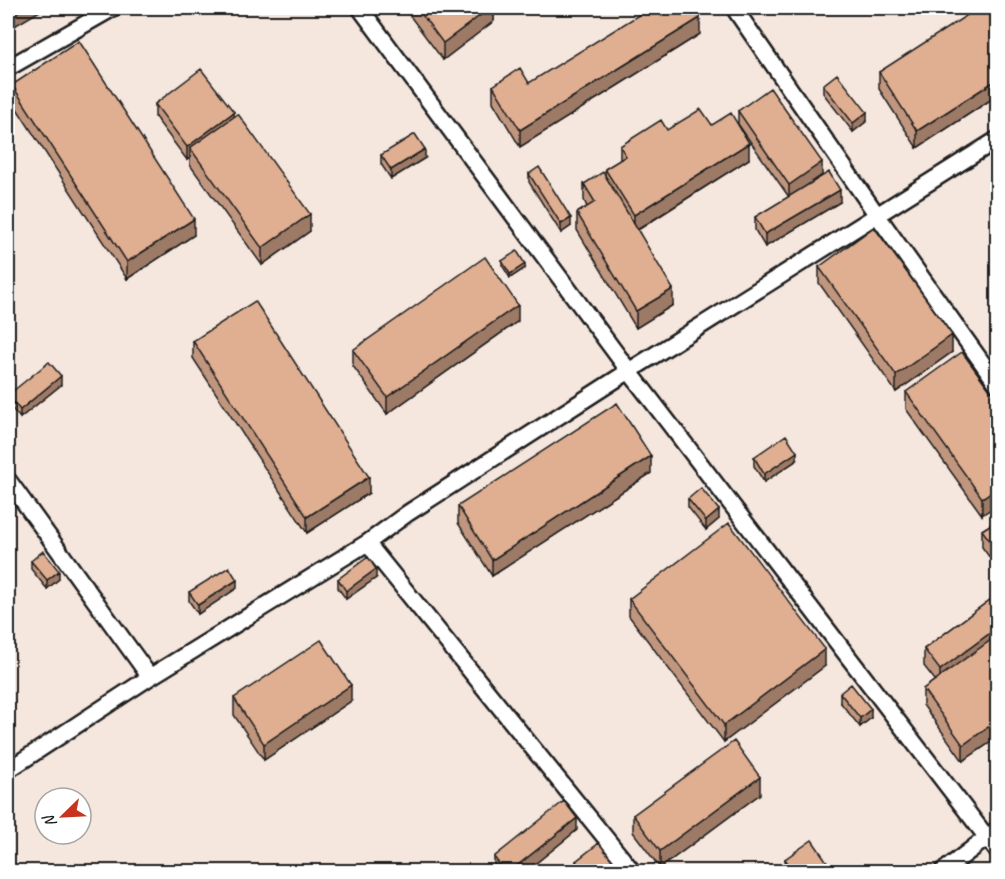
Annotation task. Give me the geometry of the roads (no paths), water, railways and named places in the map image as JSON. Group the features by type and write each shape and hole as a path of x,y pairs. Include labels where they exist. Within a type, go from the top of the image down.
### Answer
{"street":[{"path":"8,68 113,8"},
{"path":"360,8 629,371 992,833 998,852"},
{"path":"734,8 998,385"},
{"path":"8,770 150,677 367,543 408,513 629,371 998,139"},
{"path":"8,480 150,677"},
{"path":"367,543 633,872"},
{"path":"942,872 992,833"}]}
